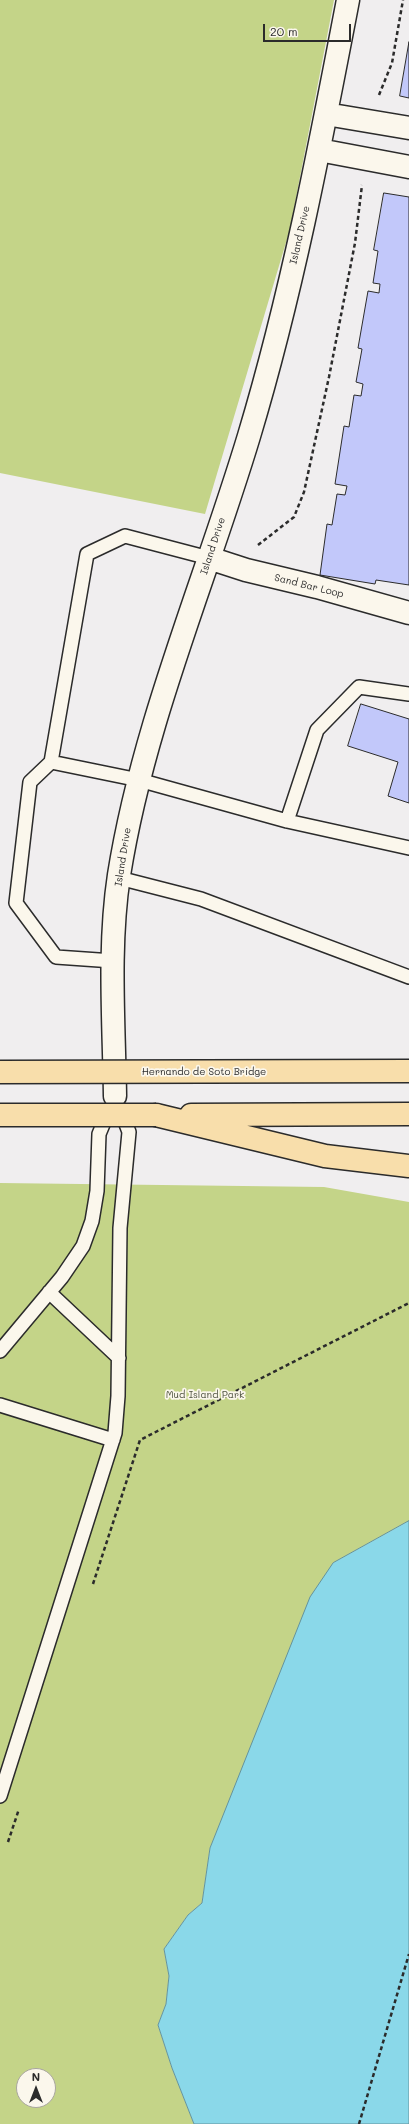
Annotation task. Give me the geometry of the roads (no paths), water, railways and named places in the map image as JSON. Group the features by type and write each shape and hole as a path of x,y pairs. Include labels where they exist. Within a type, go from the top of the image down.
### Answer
{"highway":[{"name":"Hernando de Soto Bridge","path":"0,1072 409,1071"},
{"path":"0,1115 409,1114"},
{"path":"156,1115 325,1156 409,1166"}],"street":[{"name":"Island Drive","path":"115,1096 112,937 119,878 127,830 163,694 249,437 277,338 319,150 348,0"},
{"path":"326,114 409,128"},
{"path":"319,150 409,167"},
{"name":"Sand Bar Loop","path":"209,558 246,570 409,613"}],"lane":[{"path":"113,961 56,957 16,903 30,782 51,762 87,554 125,536 209,558"},
{"path":"288,821 317,730 360,687 409,694"},
{"path":"51,762 140,780 288,821 409,848"},
{"path":"119,878 201,899 409,977"},
{"path":"0,1351 49,1292 83,1246 92,1221 97,1191 99,1134 115,1096"},
{"path":"0,1796 113,1440 118,1396 120,1228 129,1132 115,1096"},
{"path":"49,1292 118,1358"},
{"path":"0,1405 113,1440"}],"water":[{"path":"409,1521 409,2124 194,2124 172,2068 158,2025 166,2004 169,1976 164,1949 188,1915 202,1903 210,1848 310,1597 333,1563"}],"park label":[{"name":"Mud Island Park","path":"205,1395"}]}
